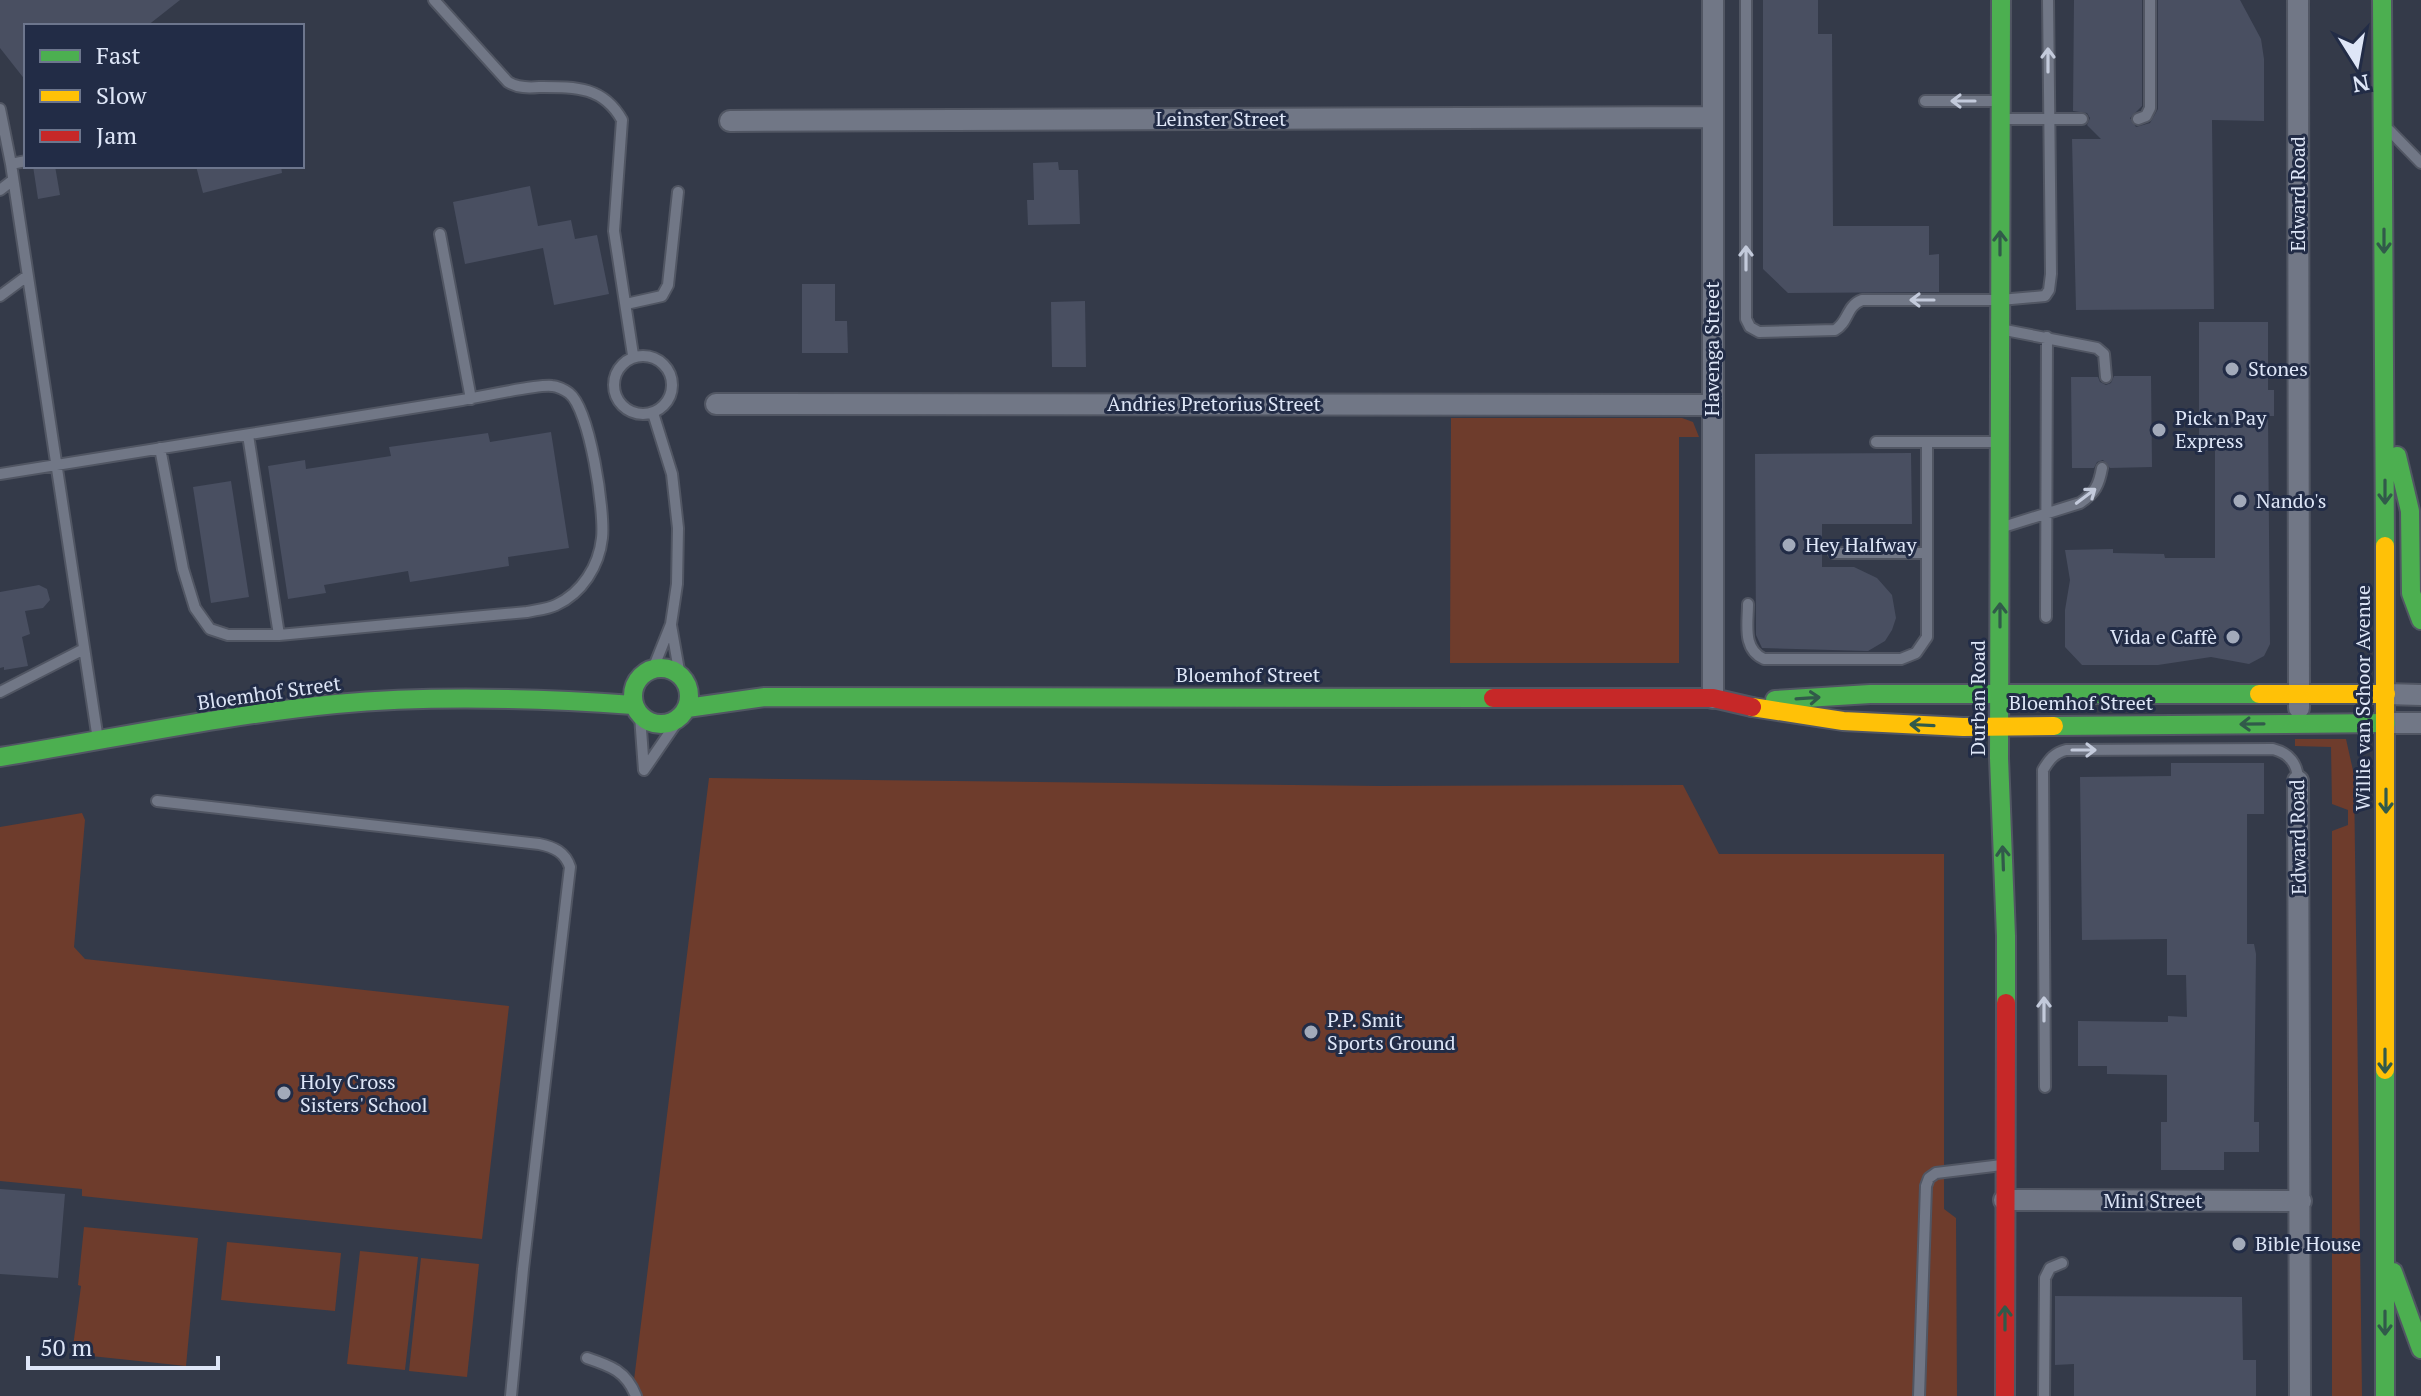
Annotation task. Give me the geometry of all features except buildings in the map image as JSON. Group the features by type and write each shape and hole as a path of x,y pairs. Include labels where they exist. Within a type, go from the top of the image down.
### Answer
{"street":[{"name":"Havenga Street","path":"1713,0 1712,405 1722,701"},
{"name":"Durban Road","path":"2001,0 1999,726 2006,936 2005,1396"},
{"name":"Edward Road","path":"2298,0 2299,723"},
{"name":"Willie van Schoor Avenue","path":"2382,0 2386,694 2385,1396"},
{"name":"Leinster Street","path":"730,121 1713,117"},
{"name":"Andries Pretorius Street","path":"716,404 1712,405"},
{"path":"2385,414 2401,466 2410,511 2411,593 2421,620"},
{"name":"Bloemhof Street","path":"546,698 622,683 653,669 667,669 684,680 765,697"},
{"path":"684,680 689,692 684,712"},
{"path":"622,683 637,710"},
{"name":"Bloemhof Street","path":"0,757 261,714 334,704 406,699 546,698 637,710 656,724 666,724 684,712 765,697 1722,701 1870,694 2386,694"},
{"path":"2386,694 2421,695"},
{"name":"Bloemhof Street","path":"1722,701 1843,721 1963,727 2386,723"},
{"path":"2386,723 2421,723"},
{"name":"Edward Road","path":"2298,781 2300,1396"},
{"name":"Mini Street","path":"2004,1200 2301,1201"},
{"path":"2385,1250 2421,1349"}],"lane":[{"path":"1746,0 1746,319 1750,327 1759,332 1830,332 1840,327 1852,306 1862,300 2000,300 2045,296 2051,274 2048,0"},
{"path":"2138,119 2146,116 2150,108 2150,0"},
{"path":"441,2 508,82 524,88 597,92 614,107 622,120 614,231 633,355"},
{"path":"1925,101 2001,110 2048,120 2082,119"},
{"path":"0,109 11,164 98,742"},
{"path":"2382,122 2421,163"},
{"path":"11,164 24,161"},
{"path":"0,190 13,180"},
{"path":"626,304 662,296 668,285 678,192"},
{"path":"440,234 471,399"},
{"path":"0,296 27,276"},
{"path":"2001,329 2097,348 2104,354 2106,377"},
{"path":"2046,617 2047,337"},
{"path":"633,355 659,360 671,374 673,383 667,402 653,413 633,413 624,408 614,391 617,372 633,355"},
{"path":"0,474 160,448 248,435 551,386 568,392 579,404 586,425 604,521 601,547 594,569 576,592 555,606 527,612 279,635 228,635 210,629 195,608 183,569 160,448"},
{"path":"653,413 672,474 678,528 677,584 671,624 653,669"},
{"path":"248,435 279,635"},
{"path":"1876,442 2001,441"},
{"path":"1748,604 1749,645 1764,659 1909,657 1923,646 1927,637 1927,443"},
{"path":"2001,528 2090,496 2099,485 2102,468"},
{"path":"1834,553 1927,553"},
{"path":"671,624 684,680"},
{"path":"0,692 84,649"},
{"path":"637,710 644,770 684,712"},
{"name":"Edward Road","path":"2045,1087 2043,770 2048,762 2054,755 2066,750 2273,749 2292,760 2298,781"},
{"path":"157,801 539,844 550,846 567,858 570,867 511,1396"},
{"path":"1919,1396 1926,1186 1929,1178 1936,1173 2004,1165"},
{"path":"2044,1396 2045,1278 2050,1268 2062,1263"},
{"path":"587,1358 614,1367 631,1383 636,1396"}],"shaded area":[{"path":"1451,418 1682,418 1693,422 1699,437 1679,437 1679,663 1450,663"},
{"path":"2295,739 2346,739 2354,775 2362,1396 2332,1396 2332,831 2348,825 2348,810 2332,804 2331,747 2295,746"},
{"name":"P.P. Smit Sports Ground","path":"709,778 1380,786 1683,785 1719,854 1944,854 1944,1209 1956,1218 1957,1396 632,1396"},
{"path":"82,813 85,820 74,947 85,959 509,1006 482,1239 82,1196 82,1189 0,1181 0,827"},
{"path":"84,1227 198,1238 186,1366 72,1354 81,1286 78,1285"},
{"path":"227,1242 341,1253 335,1311 221,1300"},
{"path":"360,1251 418,1257 405,1370 347,1364"},
{"path":"421,1258 479,1264 467,1377 409,1371"}],"traffic: fast":[{"path":"2001,0 1999,758 2006,1003"},
{"path":"2382,0 2385,546"},
{"path":"2397,456 2410,511 2411,593 2421,620"},
{"path":"661,668 681,676 689,696 681,716 661,724 641,716 633,696 641,676 661,668"},
{"path":"1775,700 1870,694 2259,694"},
{"path":"687,708 765,697 1493,698"},
{"path":"0,757 210,721 336,704 484,698 633,705"},
{"path":"2054,726 2386,723"},
{"path":"2385,1070 2385,1396"},
{"path":"2393,1272 2421,1349"}],"traffic: slow":[{"path":"2385,546 2385,1070"},
{"path":"2259,694 2386,694"},
{"path":"1752,707 1843,721 1963,727 2054,726"}],"traffic: jam":[{"path":"1493,698 1713,698 1752,707"},
{"path":"2005,1396 2006,1003"}],"place":[{"name":"Stones","path":"2232,369"},
{"name":"Pick n Pay Express","path":"2159,430"},
{"name":"Nando's","path":"2240,501"},
{"name":"Hey Halfway","path":"1789,545"},
{"name":"Vida e Caffè","path":"2233,637"},
{"name":"P.P. Smit Sports Ground","path":"1311,1032"},
{"name":"Holy Cross Sisters' School","path":"284,1093"},
{"name":"Bible House","path":"2239,1244"}]}
